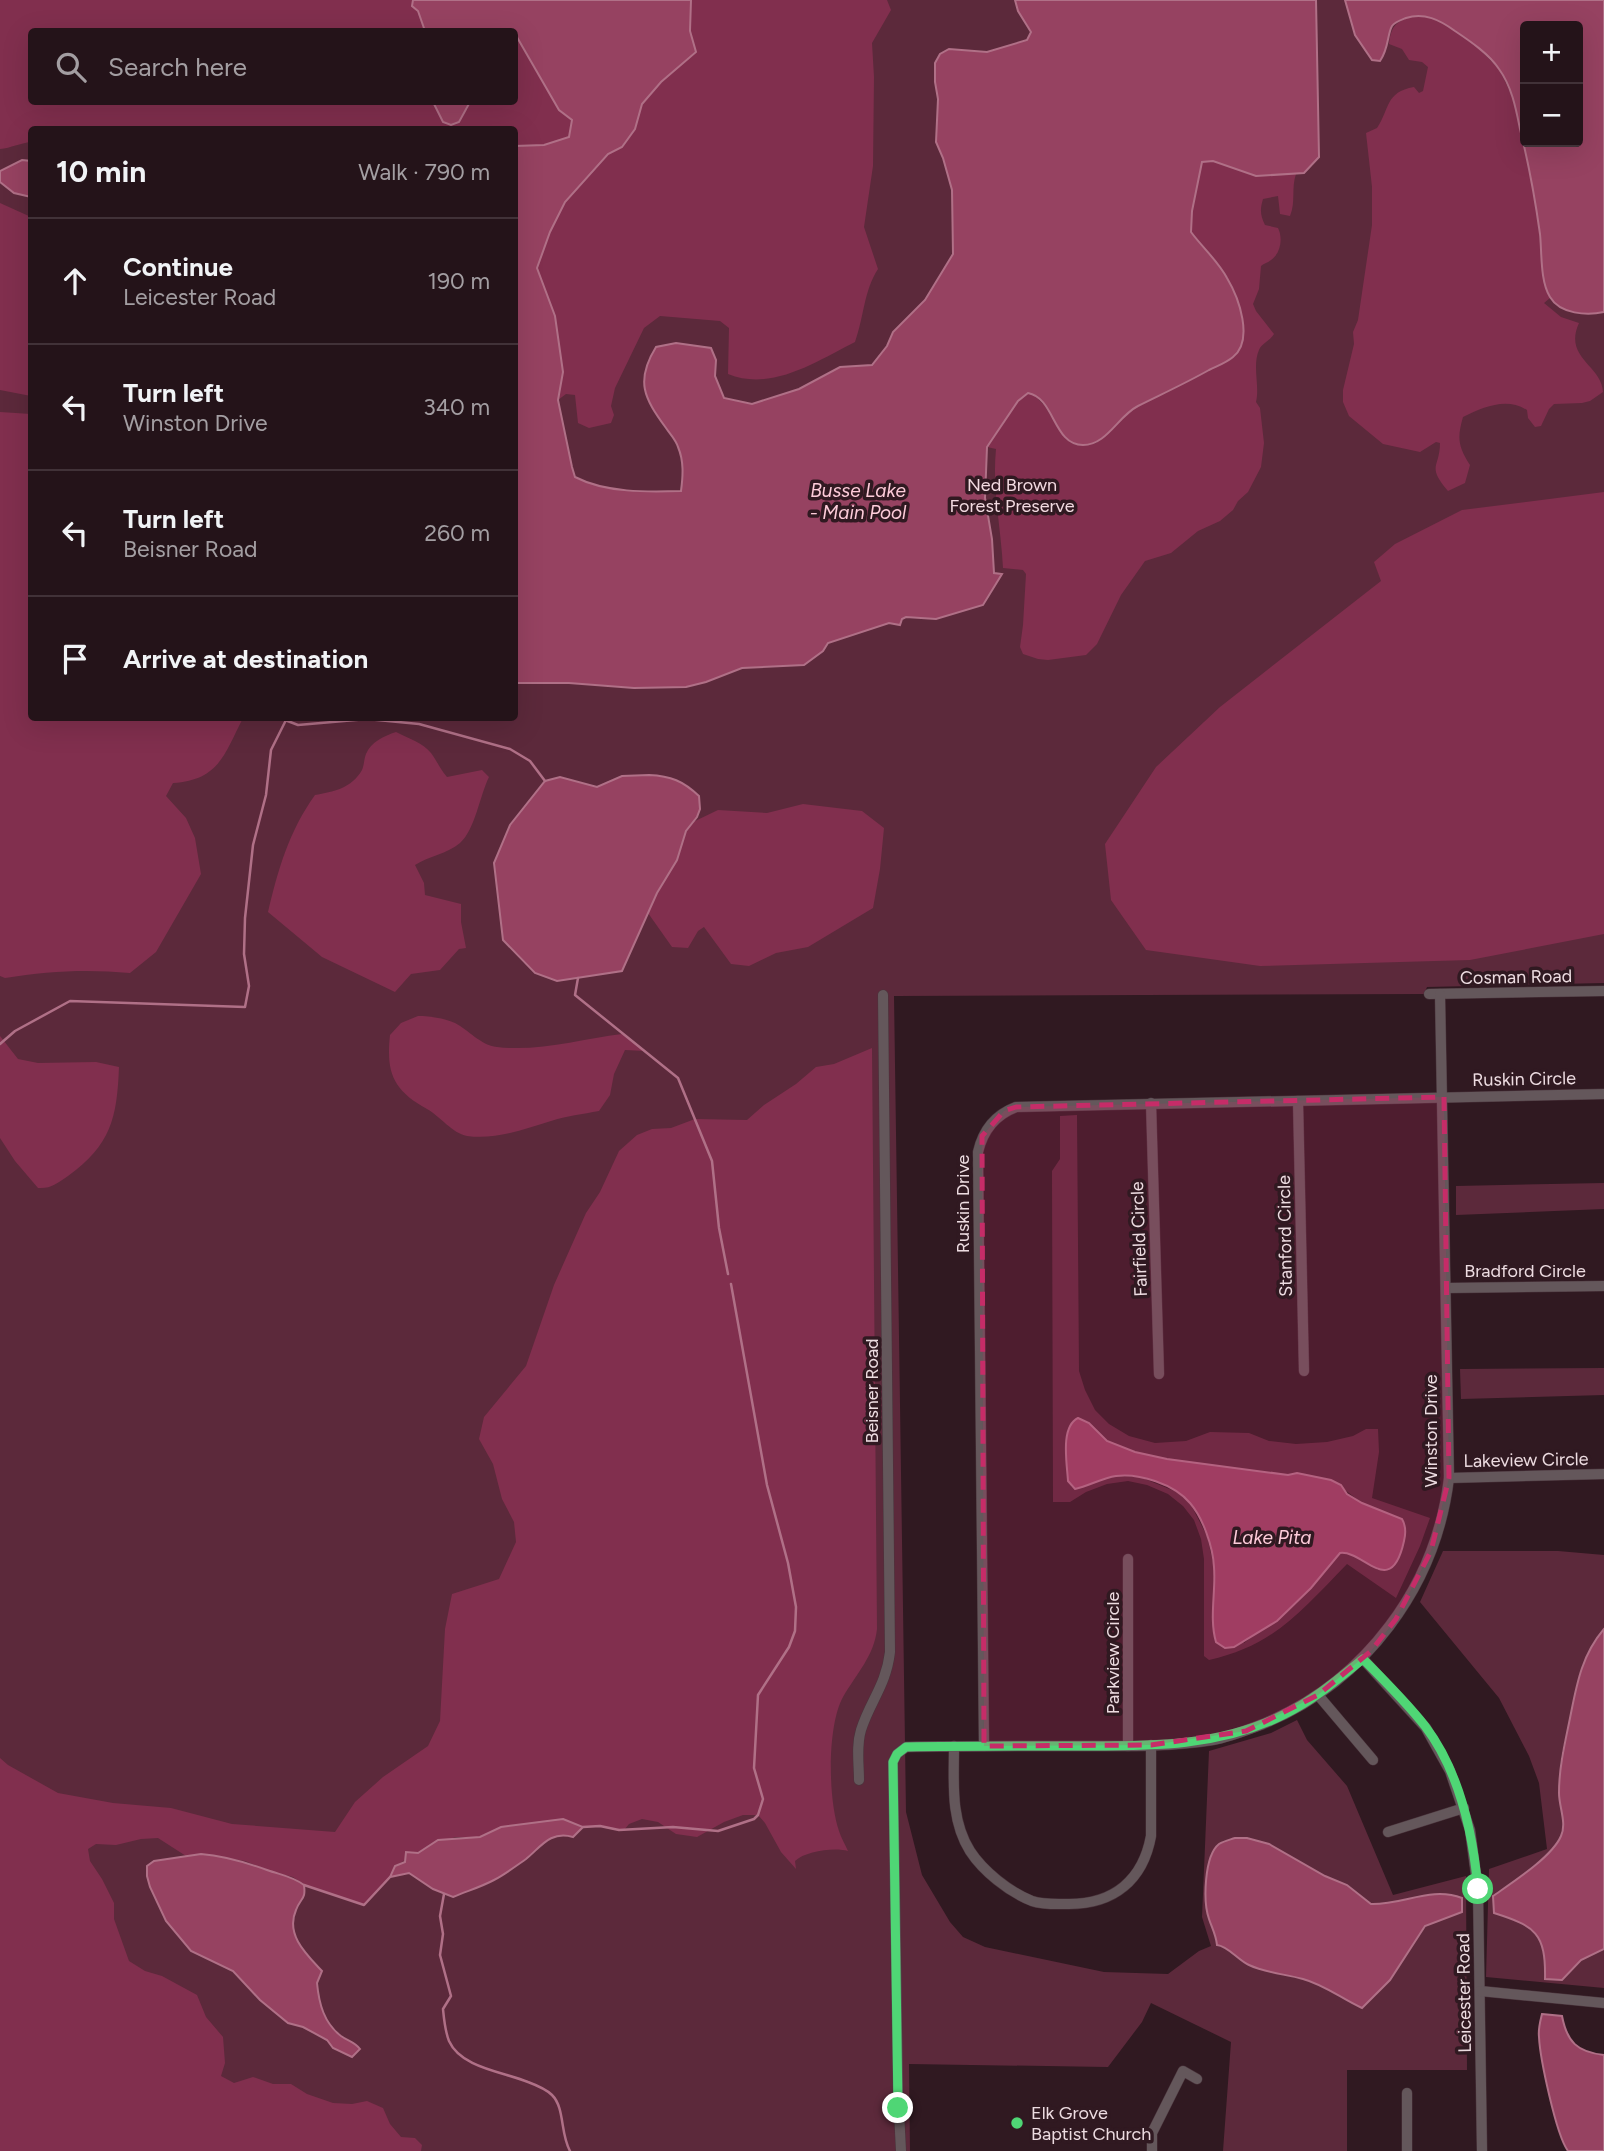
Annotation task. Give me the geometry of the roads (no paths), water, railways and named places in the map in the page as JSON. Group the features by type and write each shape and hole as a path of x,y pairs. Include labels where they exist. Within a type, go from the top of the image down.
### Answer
{"street":[{"name":"Cosman Road","path":"1429,994 1604,991"},
{"name":"Winston Drive","path":"901,2151 893,1762 897,1754 906,1747 1128,1746 1214,1740 1236,1734 1284,1715 1318,1695 1363,1659 1413,1591 1442,1522 1449,1478 1440,994"},
{"name":"Beisner Road","path":"859,1780 860,1732 882,1687 890,1652 883,995"},
{"name":"Ruskin Circle","path":"1444,1097 1604,1094"},
{"name":"Ruskin Drive","path":"984,1746 978,1166 982,1136 1004,1111 1016,1107 1444,1097"},
{"name":"Stanford Circle","path":"1298,1101 1304,1371"},
{"name":"Fairfield Circle","path":"1151,1103 1159,1374"},
{"name":"Bradford Circle","path":"1447,1288 1604,1286"},
{"name":"Lakeview Circle","path":"1449,1478 1604,1474"},
{"name":"Parkview Circle","path":"1128,1559 1128,1746"},
{"name":"Leicester Road","path":"1363,1659 1426,1728 1450,1771 1464,1808 1475,1856 1482,2151"},
{"path":"1318,1695 1373,1760"},
{"path":"954,1746 955,1810 960,1830 970,1851 986,1870 1004,1885 1032,1901 1055,1905 1081,1905 1119,1892 1134,1877 1149,1849 1151,1745"},
{"path":"1388,1832 1464,1808"},
{"path":"1480,1991 1604,2003"},
{"path":"1152,2151 1152,2133 1183,2071 1197,2079"},
{"path":"1407,2093 1408,2151"}],"water":[{"name":"Busse Lake - Main Pool","path":"413,0 691,0 690,31 696,52 661,82 642,104 635,129 622,147 608,154 565,202 537,268 555,316 563,372 558,400 575,477 613,489 681,491 680,452 652,407 645,389 646,370 656,347 676,343 711,348 716,360 715,376 724,398 752,404 799,389 840,367 872,365 887,346 893,332 925,300 953,254 952,190 936,142 938,99 935,63 940,54 949,49 987,52 1027,40 1031,32 1018,11 1015,0 1316,0 1319,157 1304,173 1256,176 1213,161 1202,162 1192,211 1191,232 1223,272 1240,307 1243,340 1233,357 1138,406 1106,435 1091,444 1073,443 1066,438 1044,403 1037,397 1028,393 1018,401 987,447 985,498 994,573 1002,574 983,605 936,619 906,617 900,625 889,623 828,643 823,651 804,665 742,668 686,687 634,688 569,683 518,683 518,146 544,145 569,137 572,120 559,110 518,39 518,28 424,28 418,11 412,6"},
{"path":"1345,0 1604,0 1604,312 1590,314 1567,310 1554,303 1550,297 1543,275 1540,234 1524,147 1583,147 1583,21 1520,21 1520,128 1513,98 1495,63 1479,48 1438,20 1413,16 1398,21 1390,30 1380,61 1372,60 1355,35"},
{"path":"434,105 468,105 459,122 451,125 443,122"},
{"path":"22,160 28,161 28,196 14,193 0,182 0,171"},
{"path":"649,775 670,778 688,787 699,796 700,809 686,831 677,860 657,893 622,971 557,981 535,973 503,940 494,863 510,825 545,781 560,777 597,787 622,776"},
{"name":"Lake Pita","path":"1078,1418 1089,1423 1107,1441 1135,1452 1167,1459 1288,1475 1297,1473 1331,1480 1362,1503 1402,1519 1405,1535 1399,1558 1392,1567 1384,1570 1349,1554 1340,1553 1311,1588 1277,1621 1234,1647 1225,1648 1216,1642 1214,1633 1212,1551 1195,1509 1183,1496 1166,1485 1135,1476 1111,1477 1075,1489 1068,1481 1066,1446 1069,1429"},
{"path":"1604,1629 1604,1949 1581,1960 1562,1980 1545,1979 1540,1941 1528,1927 1494,1913 1493,1896 1541,1861 1561,1836 1563,1826 1559,1798 1560,1775 1574,1698 1584,1662"},
{"path":"563,1819 583,1827 573,1837 565,1835 552,1838 502,1876 453,1897 433,1889 409,1873 390,1877 395,1866 405,1862 406,1852 418,1853 438,1840 480,1837 501,1827"},
{"path":"1235,1838 1269,1844 1325,1876 1347,1885 1371,1904 1428,1895 1451,1895 1462,1898 1462,1912 1425,1926 1390,1980 1362,2008 1311,1982 1249,1965 1217,1945 1207,1911 1208,1869 1210,1858 1219,1844"},
{"path":"201,1854 243,1862 304,1885 304,1896 293,1919 295,1936 322,1971 317,1983 326,2019 335,2031 360,2049 352,2057 333,2048 327,2040 303,2027 288,2023 260,2000 233,1971 191,1951 166,1921 150,1887 147,1866 154,1861"},
{"path":"1542,2014 1562,2016 1567,2033 1575,2044 1587,2051 1604,2055 1604,2151 1568,2151 1563,2142 1542,2061 1539,2025"}],"waterway":[{"path":"0,1044 15,1031 70,1001 245,1007 249,986 244,954 245,918 253,845 266,795 271,750 286,721"},
{"path":"288,721 298,725 344,721"},
{"path":"388,721 419,724 510,749 530,761 545,781"},
{"path":"578,978 575,995 678,1078 712,1161 719,1228 728,1274"},
{"path":"583,1827 600,1826 619,1830 673,1827 718,1831 754,1819 763,1799 754,1768 758,1695 789,1647 795,1631 796,1607 788,1563 767,1485 731,1284"},
{"path":"304,1885 364,1905 390,1877"},
{"path":"444,1894 440,1916 443,1934 440,1955 451,1996 443,2009 449,2041 455,2050 473,2063 534,2084 552,2095 559,2107 570,2151"}],"place":[{"name":"Elk Grove Baptist Church","path":"1017,2123"}],"park label":[{"name":"Ned Brown Forest Preserve","path":"1012,495"}]}
